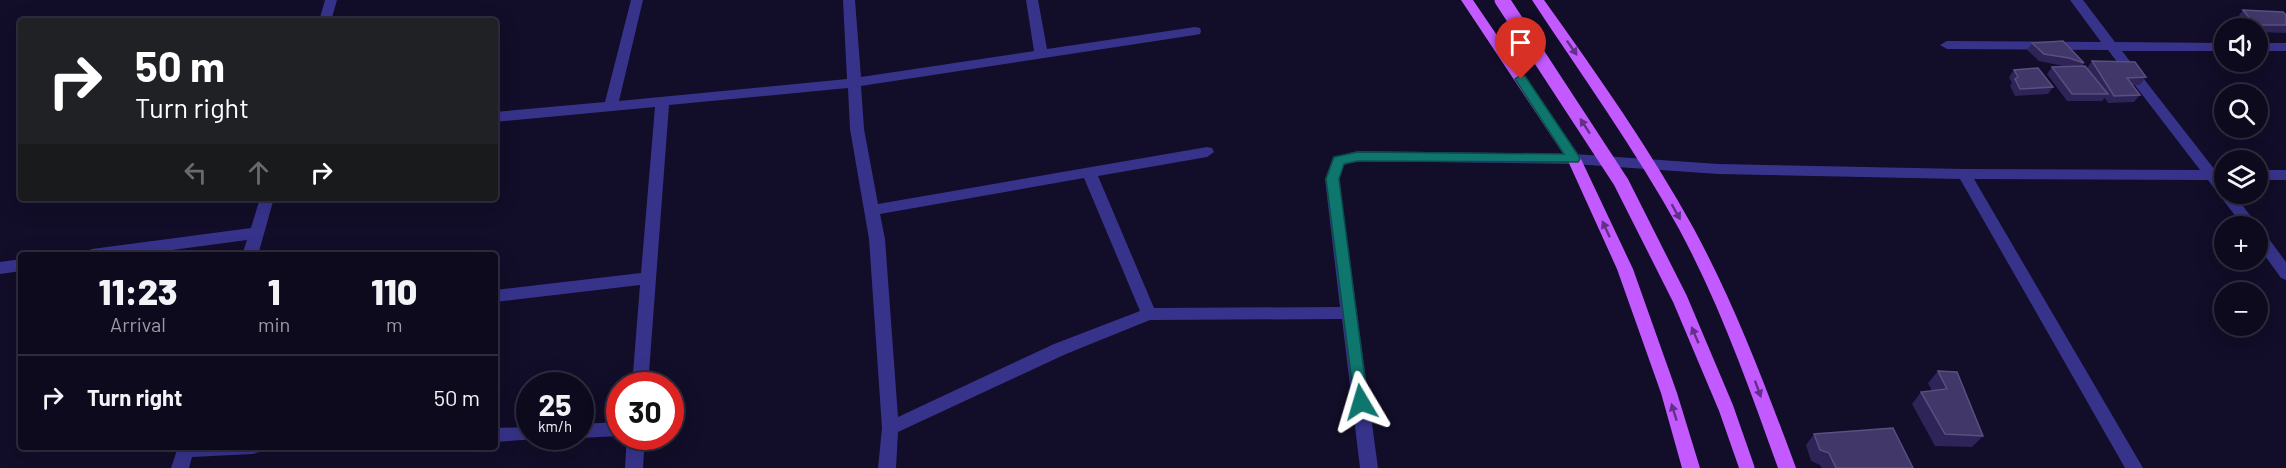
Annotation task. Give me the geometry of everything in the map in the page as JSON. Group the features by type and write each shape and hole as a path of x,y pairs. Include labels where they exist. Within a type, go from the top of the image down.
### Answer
{"main road":[{"path":"1467,0 1574,159 1624,269 1669,393 1691,468"},
{"path":"1502,0 1626,192 1680,299 1726,408 1747,468"},
{"path":"1538,0 1651,166 1704,264 1731,322 1787,468"}],"street":[{"path":"326,18 331,0"},
{"path":"611,106 637,0"},
{"path":"849,0 857,129 877,239 890,428 887,468"},
{"path":"1032,0 1041,54"},
{"path":"2076,0 2214,170"},
{"path":"498,117 854,83 1195,31"},
{"path":"1947,45 2214,47"},
{"path":"2268,47 2286,47"},
{"path":"641,372 662,101"},
{"path":"872,210 1207,152"},
{"path":"1369,468 1332,179 1338,161 1358,156 1574,159 1651,166 1964,174 2214,175"},
{"path":"1089,172 1149,314"},
{"path":"1964,174 2134,468"},
{"path":"2268,175 2286,175"},
{"path":"251,252 266,201"},
{"path":"2234,204 2243,216"},
{"path":"114,252 256,233"},
{"path":"2268,249 2286,274"},
{"path":"0,268 18,265"},
{"path":"498,296 648,278"},
{"path":"890,428 1060,349 1149,314 1349,313"},
{"path":"498,435 516,434"},
{"path":"180,468 187,450"},
{"path":"634,468 635,450"}],"building":[{"path":"2243,10 2283,12 2286,15 2286,25 2268,25 2268,18 2249,18"},
{"path":"2063,41 2084,63 2044,54 2032,43"},
{"path":"2092,61 2135,62 2146,77 2127,78 2140,95 2114,96"},
{"path":"2085,66 2108,94 2072,94 2052,67"},
{"path":"2038,68 2053,87 2020,89 2014,70"},
{"path":"1938,371 1957,372 1983,436 1945,434 1921,392 1947,389"},
{"path":"1893,428 1913,468 1836,468 1829,453 1820,450 1814,434"}],"route":[{"path":"1361,402 1332,179 1338,161 1358,156 1574,159 1521,79"}]}
